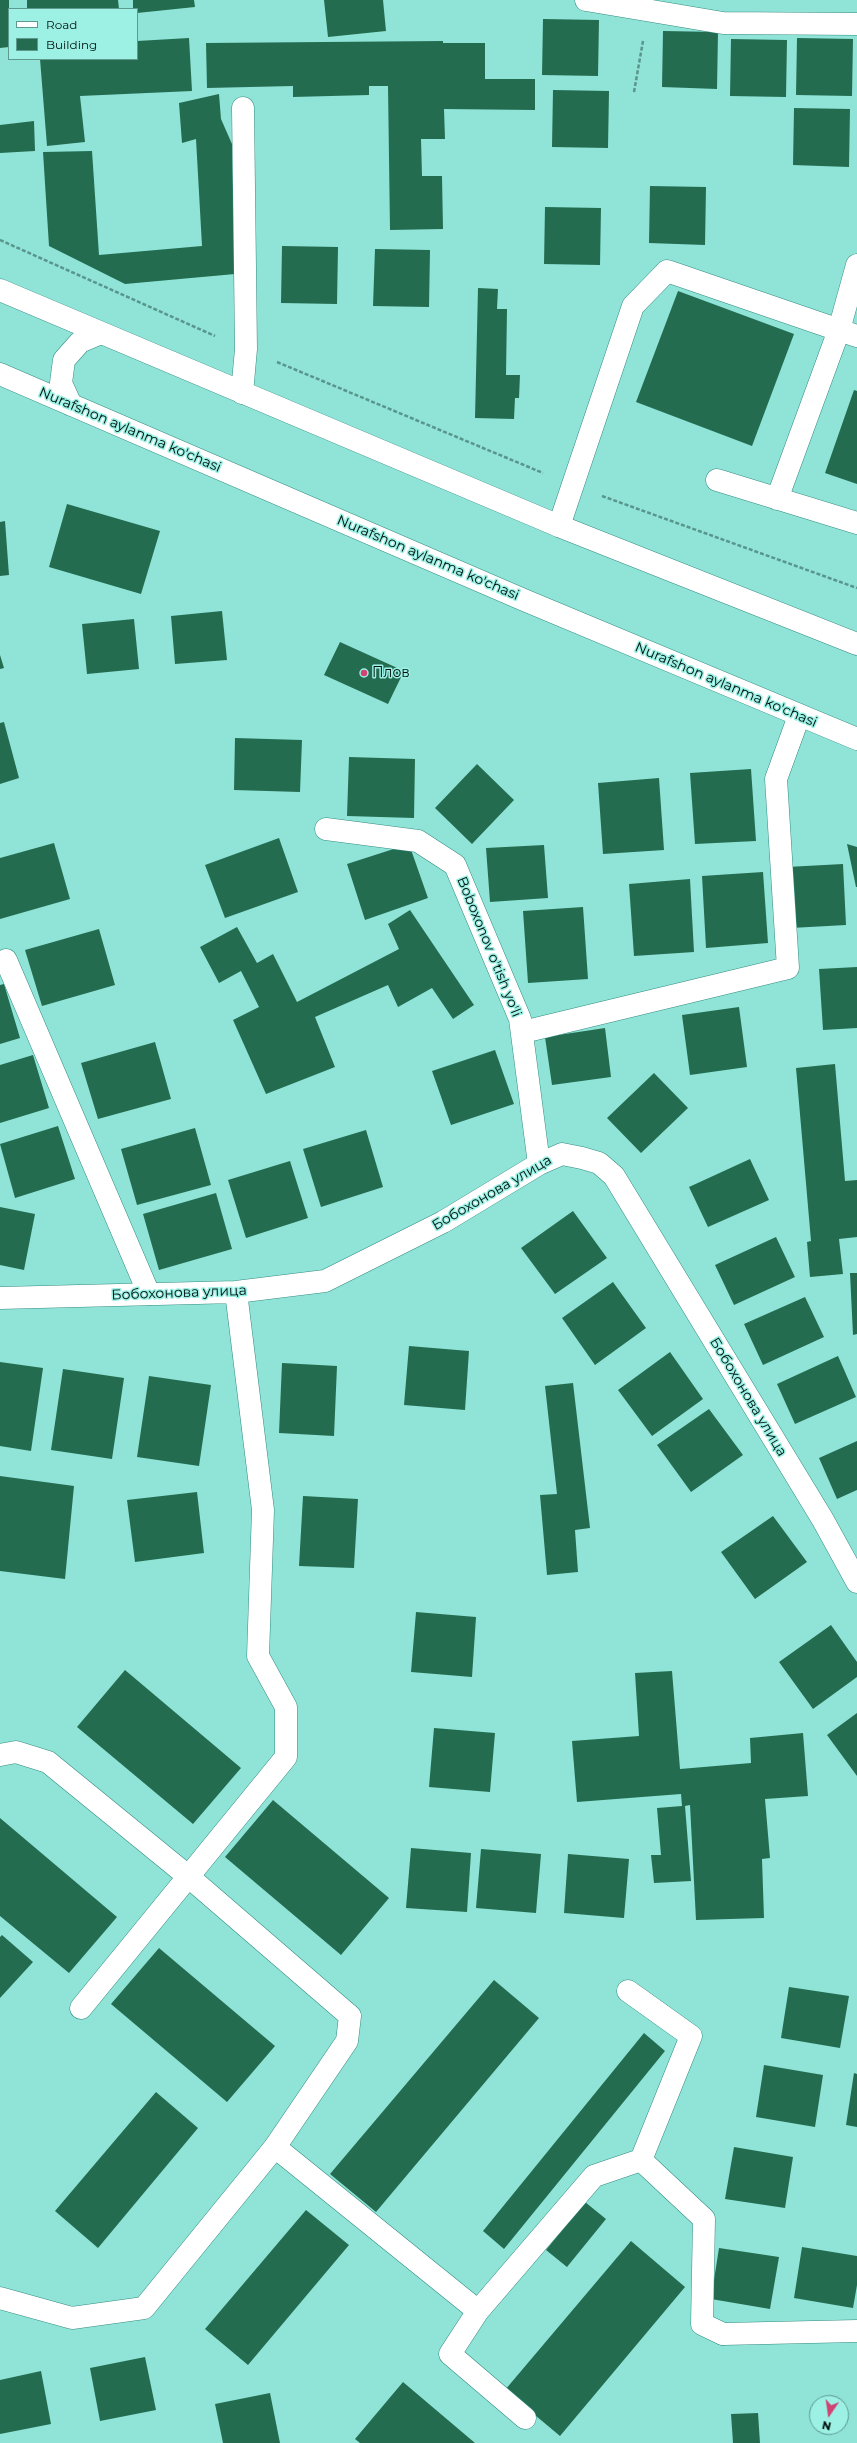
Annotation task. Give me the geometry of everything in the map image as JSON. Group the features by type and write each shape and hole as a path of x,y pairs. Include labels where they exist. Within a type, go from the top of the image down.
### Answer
{"street":[{"path":"586,0 723,23 857,24"},
{"path":"242,393 246,349 244,108"},
{"path":"778,499 848,333 857,265"},
{"path":"559,526 633,306 667,271 848,333"},
{"path":"0,290 559,526 857,644"},
{"path":"71,405 61,383 64,360 80,342 101,333"},
{"name":"Nurafshon aylanma ko'chasi","path":"0,374 857,740"},
{"path":"717,480 857,523"},
{"path":"523,1032 788,968 776,779 799,716"},
{"name":"Boboxonov o'tish yo'li","path":"326,829 418,841 455,865 520,1019 523,1032 539,1164"},
{"path":"6,960 149,1294"},
{"name":"Бобохонова улица","path":"0,1298 236,1292 325,1281 443,1222 539,1164 562,1154 599,1163 614,1176 823,1520 857,1582"},
{"path":"81,2008 286,1757 286,1707 258,1656 263,1510 236,1292"},
{"path":"0,1754 16,1752 48,1762 189,1877 350,2016 347,2042 275,2147 144,2308 72,2318 0,2298"},
{"path":"525,2418 450,2354 478,2311 594,2176 640,2160 691,2036 628,1991"},
{"path":"275,2147 478,2311"},
{"path":"640,2160 704,2219 702,2324 723,2334 857,2331"}],"path":[{"path":"634,92 648,11"},
{"path":"0,240 246,349 572,485 857,588"}],"building":[{"path":"0,0 9,0 8,47 0,48"},
{"path":"27,0 118,0 119,8 27,8"},
{"path":"133,0 194,0 195,7 138,13 138,8 133,8"},
{"path":"324,0 383,0 386,31 328,37"},
{"path":"543,19 599,20 598,76 542,75"},
{"path":"663,31 718,32 717,89 662,87"},
{"path":"189,38 192,91 80,96 85,142 47,146 40,60 138,60 138,41"},
{"path":"797,38 853,39 852,96 796,95"},
{"path":"731,39 787,40 786,97 730,96"},
{"path":"443,41 443,43 485,43 485,79 535,79 535,110 444,109 445,139 421,139 422,176 442,176 443,229 390,230 388,86 369,86 369,95 293,97 293,86 207,88 206,43"},
{"path":"553,90 609,91 608,148 552,147"},
{"path":"219,94 221,119 232,144 235,274 125,284 49,246 43,152 92,151 99,255 202,246 196,139 182,143 179,103"},
{"path":"794,108 850,109 849,167 793,165"},
{"path":"34,121 35,151 0,153 0,125"},
{"path":"650,186 706,187 705,245 649,243"},
{"path":"545,207 601,208 600,265 544,264"},
{"path":"282,246 338,247 337,304 281,303"},
{"path":"375,249 430,250 429,307 373,306"},
{"path":"478,288 498,289 497,309 507,309 506,375 520,375 519,398 515,398 514,419 475,418"},
{"path":"678,291 794,334 752,446 636,402"},
{"path":"854,390 857,391 857,484 825,473"},
{"path":"67,504 160,531 141,594 49,567"},
{"path":"5,521 9,575 0,576 0,522"},
{"path":"222,611 227,660 175,664 171,616"},
{"path":"134,619 139,669 87,674 82,624"},
{"path":"340,642 404,671 388,704 324,675"},
{"path":"0,655 4,668 0,669"},
{"path":"4,722 19,778 0,784 0,723"},
{"path":"235,738 302,740 300,792 234,790"},
{"path":"349,757 415,759 414,818 347,816"},
{"path":"477,764 514,800 472,844 435,808"},
{"path":"751,769 756,841 695,844 690,773"},
{"path":"659,778 664,850 603,854 598,783"},
{"path":"279,838 298,892 225,918 205,865"},
{"path":"54,843 70,899 0,919 0,858"},
{"path":"409,844 428,898 365,920 347,864"},
{"path":"847,844 857,847 857,887 856,887"},
{"path":"544,845 548,898 490,902 486,848"},
{"path":"843,864 846,925 791,928 787,867"},
{"path":"763,872 768,943 706,948 702,876"},
{"path":"690,879 694,952 634,956 629,884"},
{"path":"583,907 588,979 528,983 523,911"},
{"path":"410,910 474,1005 453,1019 432,988 398,1007 388,985 315,1017 335,1067 266,1094 233,1020 259,1007 241,971 219,983 200,947 237,927 257,963 273,954 297,1002 399,949 388,924"},
{"path":"99,929 115,985 42,1006 25,950"},
{"path":"857,967 857,1028 823,1030 819,969"},
{"path":"4,984 20,1038 0,1044 0,985"},
{"path":"739,1007 747,1067 690,1075 682,1015"},
{"path":"605,1028 611,1077 552,1085 545,1037"},
{"path":"155,1042 171,1099 98,1119 81,1063"},
{"path":"495,1050 514,1104 451,1125 432,1071"},
{"path":"33,1055 49,1108 0,1123 0,1065"},
{"path":"835,1064 845,1181 857,1180 857,1237 839,1239 843,1274 810,1277 807,1242 811,1241 796,1068"},
{"path":"654,1073 688,1108 641,1153 607,1118"},
{"path":"58,1126 75,1179 15,1198 0,1144"},
{"path":"195,1128 211,1185 137,1205 121,1149"},
{"path":"366,1130 383,1187 321,1207 303,1149"},
{"path":"750,1159 769,1200 708,1227 689,1187"},
{"path":"290,1161 308,1218 246,1238 228,1180"},
{"path":"216,1193 232,1249 159,1270 143,1214"},
{"path":"0,1207 35,1214 24,1270 0,1265"},
{"path":"573,1211 607,1258 555,1294 521,1248"},
{"path":"776,1237 795,1277 734,1305 715,1265"},
{"path":"850,1273 857,1273 857,1334 853,1335"},
{"path":"613,1282 646,1328 595,1365 562,1318"},
{"path":"805,1297 824,1337 763,1365 744,1324"},
{"path":"409,1346 469,1351 465,1410 404,1405"},
{"path":"670,1352 703,1399 652,1436 618,1390"},
{"path":"838,1356 856,1397 795,1424 777,1384"},
{"path":"0,1362 43,1368 31,1451 0,1446"},
{"path":"282,1363 337,1366 334,1436 279,1433"},
{"path":"63,1369 124,1378 112,1459 51,1450"},
{"path":"149,1376 211,1385 199,1466 137,1457"},
{"path":"573,1383 590,1528 575,1530 578,1572 547,1575 540,1495 557,1494 545,1386"},
{"path":"709,1409 743,1455 691,1492 657,1445"},
{"path":"857,1441 857,1490 837,1499 819,1458"},
{"path":"0,1476 74,1486 65,1579 0,1571"},
{"path":"197,1492 204,1553 135,1562 127,1500"},
{"path":"303,1496 358,1499 354,1568 299,1566"},
{"path":"773,1516 807,1562 755,1599 721,1552"},
{"path":"416,1612 476,1617 472,1677 411,1672"},
{"path":"831,1625 857,1662 857,1677 813,1709 779,1662"},
{"path":"125,1670 241,1768 193,1824 77,1727"},
{"path":"672,1671 680,1769 751,1763 750,1738 803,1733 808,1796 765,1799 770,1858 762,1859 764,1918 696,1920 690,1805 685,1806 691,1881 654,1883 651,1855 661,1855 657,1808 682,1806 681,1794 577,1802 572,1741 639,1736 635,1673"},
{"path":"857,1713 857,1776 827,1735"},
{"path":"434,1728 495,1733 490,1792 429,1787"},
{"path":"273,1800 389,1898 341,1955 225,1857"},
{"path":"0,1818 117,1917 69,1973 0,1916"},
{"path":"411,1848 471,1853 467,1912 406,1908"},
{"path":"481,1849 541,1854 536,1913 476,1908"},
{"path":"568,1854 629,1859 624,1918 564,1913"},
{"path":"2,1935 33,1962 0,1998 0,1937"},
{"path":"159,1948 275,2046 227,2102 111,2004"},
{"path":"494,1980 539,2018 376,2212 330,2174"},
{"path":"789,1987 849,1996 840,2048 781,2038"},
{"path":"644,2033 665,2051 504,2249 483,2231"},
{"path":"764,2065 823,2075 815,2127 756,2117"},
{"path":"854,2073 857,2074 857,2127 846,2125"},
{"path":"156,2092 198,2128 98,2248 55,2211"},
{"path":"734,2147 793,2157 785,2208 725,2199"},
{"path":"585,2202 606,2219 567,2267 546,2250"},
{"path":"306,2210 349,2245 248,2365 205,2329"},
{"path":"631,2241 685,2287 560,2436 505,2390"},
{"path":"802,2247 857,2256 857,2285 853,2308 794,2298"},
{"path":"719,2248 779,2257 770,2309 711,2299"},
{"path":"145,2357 156,2410 100,2421 90,2368"},
{"path":"41,2371 51,2424 0,2434 0,2380"},
{"path":"403,2382 475,2443 360,2443 355,2439"},
{"path":"270,2393 280,2443 223,2443 215,2404"},
{"path":"758,2413 760,2443 733,2443 731,2414"}],"place":[{"name":"Плов","path":"364,673"}]}
